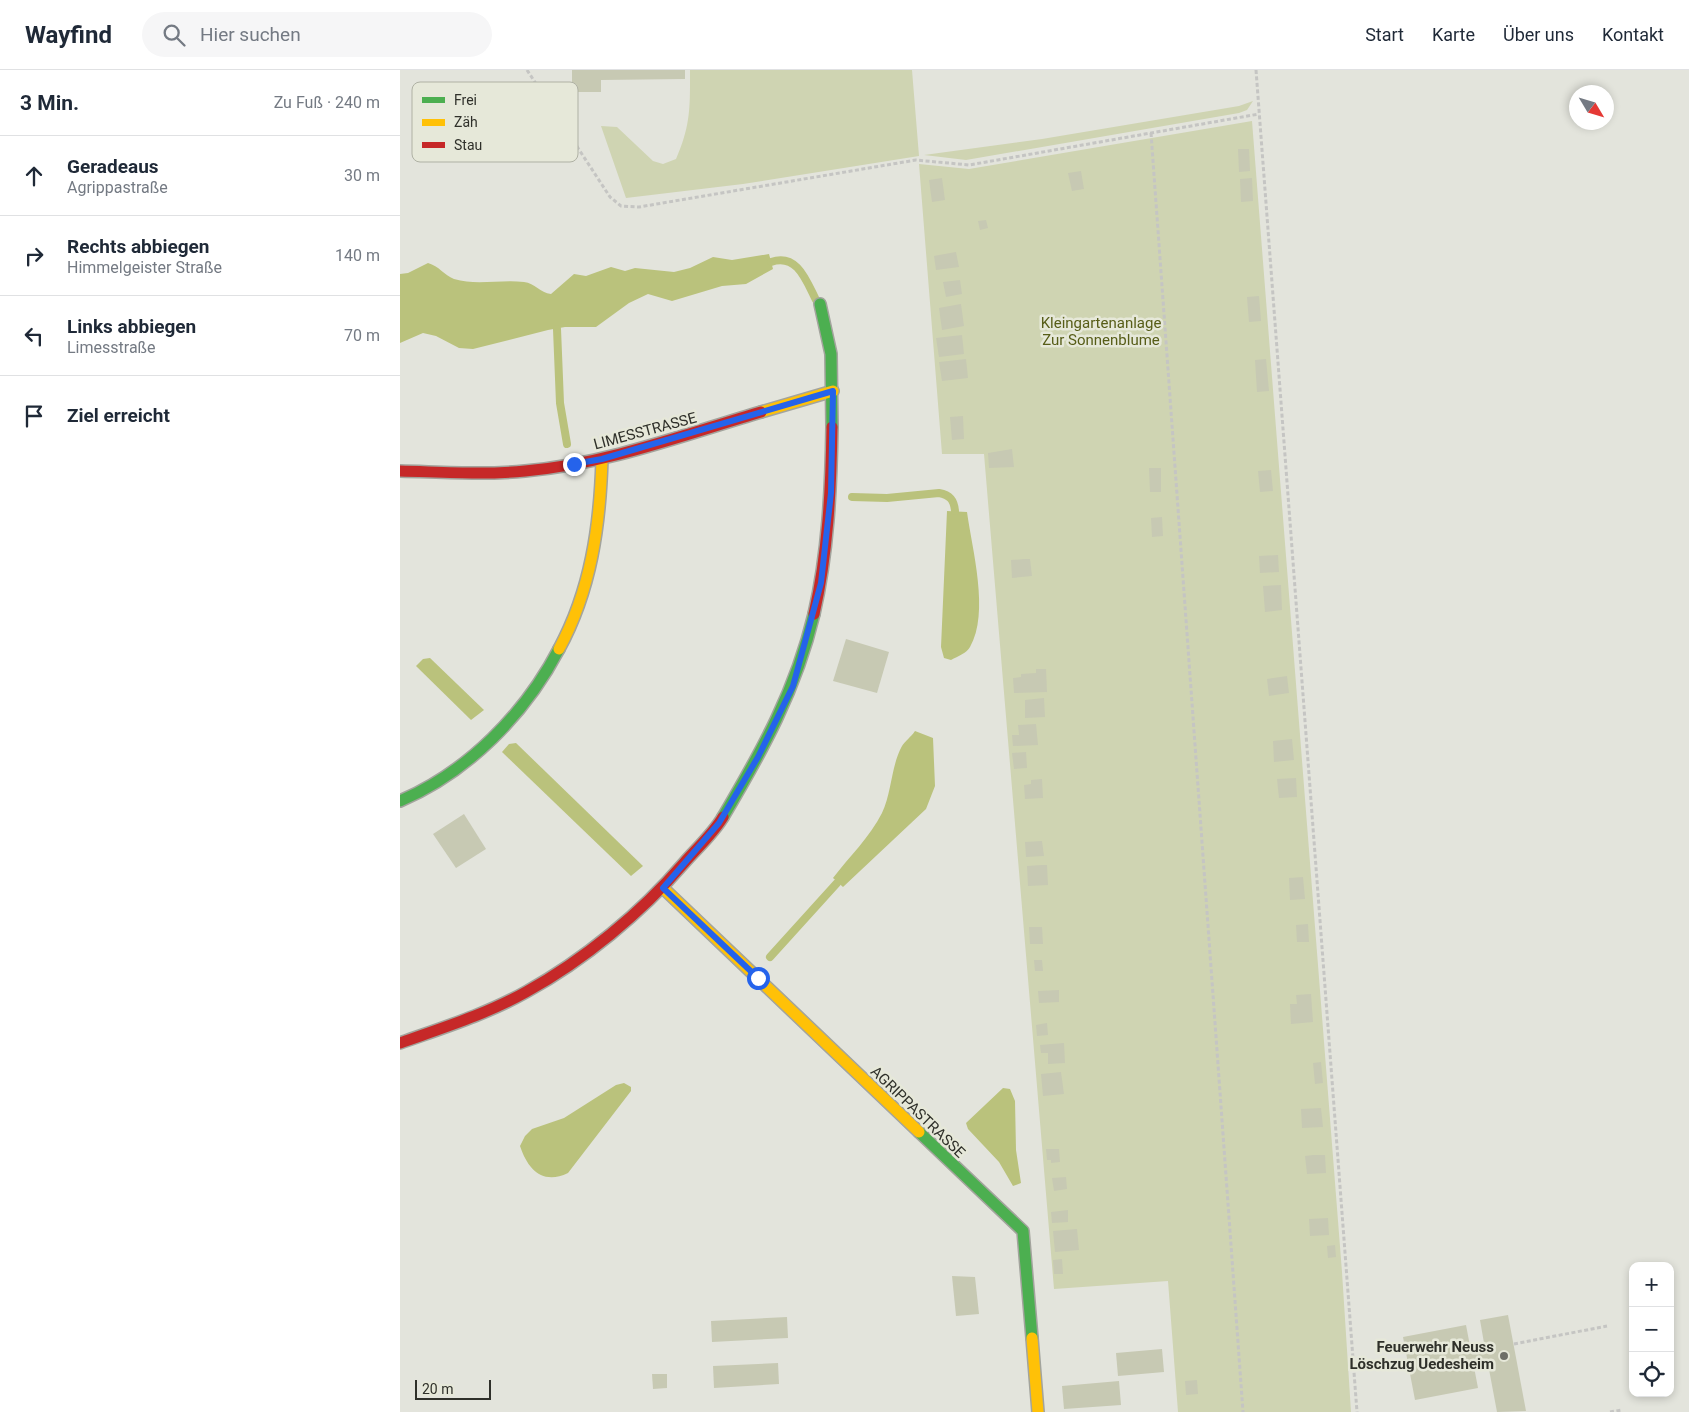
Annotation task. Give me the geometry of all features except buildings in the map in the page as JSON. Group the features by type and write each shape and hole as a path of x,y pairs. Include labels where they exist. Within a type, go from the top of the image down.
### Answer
{"street":[{"path":"400,1044 472,1017 526,992 568,966 638,912 663,888 719,823 758,757 793,686 821,583 831,493 833,391 830,354 820,304"},
{"name":"LIMESSTRASSE","path":"400,472 485,474 527,471 602,459 833,391"},
{"path":"400,801 448,774 488,743 512,721 541,683 563,643 590,573 600,519 602,459"},
{"name":"AGRIPPASTRASSE","path":"663,888 1023,1231 1038,1412"}],"path":[{"path":"527,70 535,82"},
{"path":"1256,70 1357,1412"},
{"path":"578,148 610,197 621,206 639,207 916,160 970,165 1259,114"},
{"path":"1151,133 1243,1412"},
{"path":"1514,1344 1607,1326"},
{"path":"1610,1412 1622,1410"}],"green space":[{"path":"690,70 912,70 919,156 743,184 626,198 601,126 617,127 653,161 663,164 676,159 685,136 689,115"},
{"path":"1253,101 1247,110 1239,113 966,160 924,155 1042,139 1239,106"},
{"name":"Kleingartenanlage Zur Sonnenblume","path":"1252,121 1342,1272 1351,1412 1178,1412 1168,1281 1054,1289 984,454 942,454 919,164 969,169"}],"shaded area":[{"path":"769,254 773,269 746,284 722,286 672,301 648,294 629,303 596,327 565,327 548,330 473,349 459,348 436,336 423,333 400,343 400,274 408,273 428,263 454,279 471,282 524,282 551,294 574,274 586,276 611,267 625,271 635,268 674,272 690,268 713,257 732,260"},
{"path":"947,511 967,512 979,599 979,617 976,633 970,647 965,653 951,660 944,658 941,647"},
{"path":"430,658 484,710 471,720 416,666 423,659"},
{"path":"915,731 933,738 935,786 926,809 843,887 833,878 877,822 888,796 898,754 903,744"},
{"path":"516,743 643,866 631,876 502,752 509,744"},
{"path":"624,1083 631,1087 631,1091 568,1173 551,1177 544,1176 532,1168 523,1155 520,1146 525,1136 532,1129 564,1118 616,1085"},
{"path":"1003,1088 1010,1089 1015,1101 1016,1150 1021,1183 1013,1186 999,1162 968,1129 966,1123"}],"waterway":[{"path":"771,262 788,261 800,270 816,300"},
{"path":"557,329 560,403 567,444"},
{"path":"852,497 887,498 939,493 951,499 955,511"},
{"path":"770,957 837,883"}],"traffic: fast":[{"path":"820,304 831,354 832,427"},
{"path":"723,817 764,744 788,694 807,642 814,614"},
{"path":"400,801 425,789 449,774 492,739 529,696 559,649"},
{"path":"919,1132 1023,1231 1032,1338"}],"traffic: slow":[{"path":"761,412 833,391"},
{"path":"559,649 579,604 592,557 599,509 602,459"},
{"path":"663,888 919,1132"},
{"path":"1032,1338 1038,1412"}],"traffic: jam":[{"path":"400,471 494,473 555,467 615,455 761,412"},
{"path":"814,614 823,568 828,521 832,427"},
{"path":"400,1043 496,1007 526,992 569,965 611,934 649,900 710,835 723,817"}],"place":[{"name":"Feuerwehr Neuss Löschzug Uedesheim","path":"1504,1356"}],"route":[{"path":"574,464 602,459 833,391 831,493 821,583 812,622 793,686 787,702 758,757 719,823 663,888 758,978"}]}
